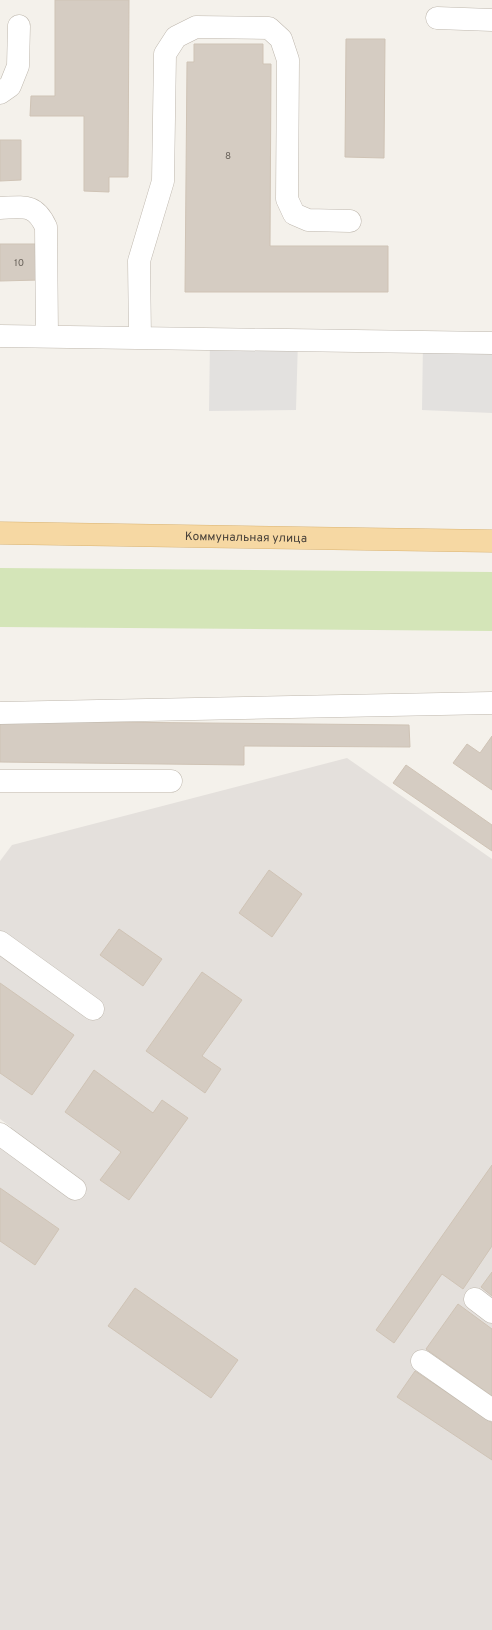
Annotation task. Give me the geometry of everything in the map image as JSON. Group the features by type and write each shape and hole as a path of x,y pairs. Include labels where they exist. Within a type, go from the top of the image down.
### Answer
{"main road":[{"name":"Коммунальная улица","path":"0,533 492,541"}],"street":[{"path":"437,18 492,20"},
{"path":"0,93 10,86 18,66 19,26"},
{"path":"140,338 139,261 163,182 165,54 176,37 196,27 269,28 281,39 288,60 286,199 294,214 308,220 350,221"},
{"path":"0,208 28,207 40,215 46,228 47,336"},
{"path":"0,336 492,343"},
{"path":"0,713 491,703"},
{"path":"0,781 171,781"},
{"path":"0,942 93,1009"},
{"path":"0,1134 75,1189"},
{"path":"422,1360 492,1410"}],"shaded area":[{"path":"210,339 298,340 296,410 209,411"},
{"path":"423,342 492,343 492,413 422,410"},
{"path":"347,758 492,859 492,1630 0,1630 0,1142 11,1127 0,1119 0,861 12,845"}],"green space":[{"path":"0,568 492,572 492,631 0,627"}],"building":[{"path":"55,0 129,0 128,177 109,177 109,192 84,191 84,116 30,116 31,96 55,96"},
{"path":"346,39 385,39 384,158 345,157"},
{"path":"194,44 263,44 263,64 271,64 270,246 388,246 388,292 185,292 187,62 194,62"},
{"path":"0,140 21,140 21,180 0,181"},
{"path":"0,244 39,244 39,280 0,281"},
{"path":"0,721 409,725 410,747 244,746 244,765 0,762"},
{"path":"492,736 492,790 453,763 467,744 480,753"},
{"path":"406,765 492,825 492,851 393,783"},
{"path":"269,870 302,894 272,937 239,913"},
{"path":"119,929 162,959 143,986 100,955"},
{"path":"202,972 242,1000 202,1056 221,1069 205,1093 146,1051"},
{"path":"0,983 74,1035 32,1095 0,1073"},
{"path":"94,1070 153,1113 162,1100 188,1118 129,1200 100,1180 121,1152 65,1112"},
{"path":"492,1165 492,1246 463,1289 442,1274 394,1343 376,1330"},
{"path":"0,1188 59,1229 35,1265 0,1241"},
{"path":"492,1272 492,1296 481,1287"},
{"path":"135,1288 238,1360 211,1398 108,1326"},
{"path":"458,1304 492,1329 492,1396 426,1349"},
{"path":"415,1371 492,1423 492,1460 397,1397"}]}
